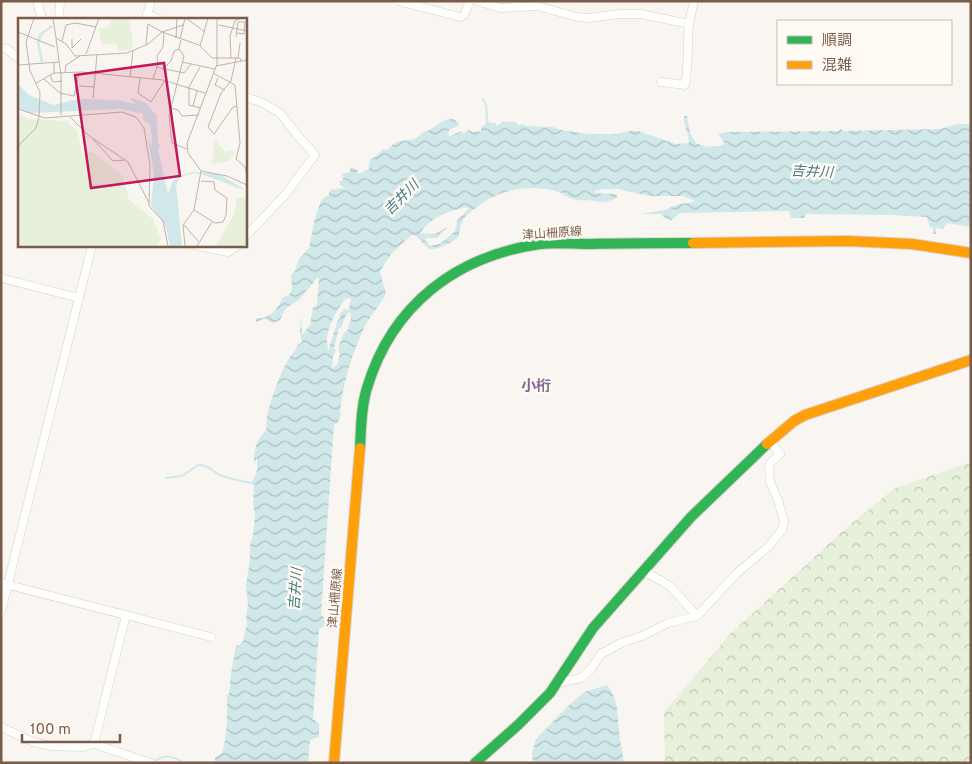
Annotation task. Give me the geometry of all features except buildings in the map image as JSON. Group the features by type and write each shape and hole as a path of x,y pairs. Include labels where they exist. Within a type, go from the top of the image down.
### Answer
{"main road":[{"name":"津山柵原線","path":"334,763 362,422 367,390 378,358 392,333 413,305 438,283 482,257 513,248 543,244 848,241 912,244 971,253"},
{"path":"475,763 518,725 558,684 593,628 691,517 770,441 794,421 805,415 971,360"}],"street":[{"path":"37,1 42,18"},
{"path":"59,18 60,1"},
{"path":"146,16 151,1"},
{"path":"398,1 456,17 464,15 470,1"},
{"path":"478,1 500,8 536,6 577,17 588,18 619,14 641,14 689,24"},
{"path":"661,82 685,85 688,60 687,42 694,1"},
{"path":"1,48 6,49 18,58"},
{"path":"246,97 261,102 280,113 315,155 285,195 246,237"},
{"path":"1,612 5,584 92,246"},
{"path":"197,246 228,252 237,246"},
{"path":"1,278 79,298"},
{"path":"558,684 581,678 601,654 621,643 642,636 668,623 697,616 738,572 768,547 782,530 784,521 770,482 769,467 770,463 780,454 770,441"},
{"path":"645,568 649,574 670,586 697,616"},
{"path":"5,584 211,637"},
{"path":"94,744 126,615"},
{"path":"1,727 33,742 51,746 81,747 94,744 151,763"}],"green space":[{"path":"971,462 971,763 665,763 664,712 731,633 844,530 895,488"}],"water":[{"name":"吉井川","path":"684,116 687,116 690,133 696,143 713,147 723,145 724,142 718,134 727,132 940,129 956,124 971,124 971,227 947,223 943,229 936,228 936,234 933,234 933,228 930,227 927,217 805,214 805,218 791,218 789,211 680,213 672,220 666,219 661,214 640,214 665,210 679,204 694,202 693,200 683,196 649,196 618,189 604,189 595,191 595,193 615,194 618,197 601,202 576,200 559,192 528,188 497,195 478,206 464,218 459,236 441,247 429,249 416,236 412,235 390,256 380,272 386,293 360,336 343,390 341,414 337,424 334,424 321,615 326,619 325,626 319,629 313,719 319,724 319,737 310,740 308,763 215,763 215,758 222,753 225,738 227,694 229,694 236,646 240,645 243,641 247,624 246,585 255,515 253,503 254,485 252,483 257,470 257,457 254,464 255,450 260,437 266,431 267,415 283,371 291,355 302,342 300,333 301,316 302,335 310,325 313,307 317,304 319,278 299,300 286,308 280,320 273,323 265,319 256,322 256,318 265,317 272,313 282,298 290,294 292,288 291,275 295,271 299,259 309,248 315,218 321,201 326,196 328,197 330,190 345,188 340,185 340,181 343,181 342,173 348,173 352,167 359,174 370,168 368,166 369,160 384,149 387,150 397,142 414,139 423,132 449,119 454,119 459,124 459,126 450,129 447,134 450,136 462,131 462,134 469,130 481,132 486,119 490,123 496,123 496,126 501,121 515,122 519,126 522,124 526,126 553,127 588,134 617,134 638,131 676,144 689,143","holes":["465,207 469,208 457,221 455,231 440,244 430,246 425,240 426,238 437,238 448,227 435,234 420,233 425,227 440,216","347,298 351,299 349,309 346,310 345,308 339,315 340,319 338,320 328,351 327,335 340,306","350,312 351,319 348,329 343,334 338,350 340,354 337,365 332,368 339,328 341,328 346,315"]},
{"path":"607,685 614,696 617,707 624,763 533,763 532,753 536,739 584,692"}],"waterway":[{"path":"483,99 486,105 487,120"},
{"path":"166,478 182,476 198,465 201,465 223,476 255,483"},
{"path":"153,763 164,757 175,758 183,763"}],"traffic: fast":[{"path":"360,448 365,395 378,358 393,332 411,309 431,289 455,273 481,260 509,250 540,244 693,243"},
{"path":"475,763 518,725 550,693 593,628 691,517 767,444"}],"traffic: slow":[{"path":"693,243 848,241 912,244 971,253"},
{"path":"767,444 794,421 805,415 971,360"},
{"path":"334,763 360,448"}],"district":[{"name":"小桁","path":"536,386"}]}
